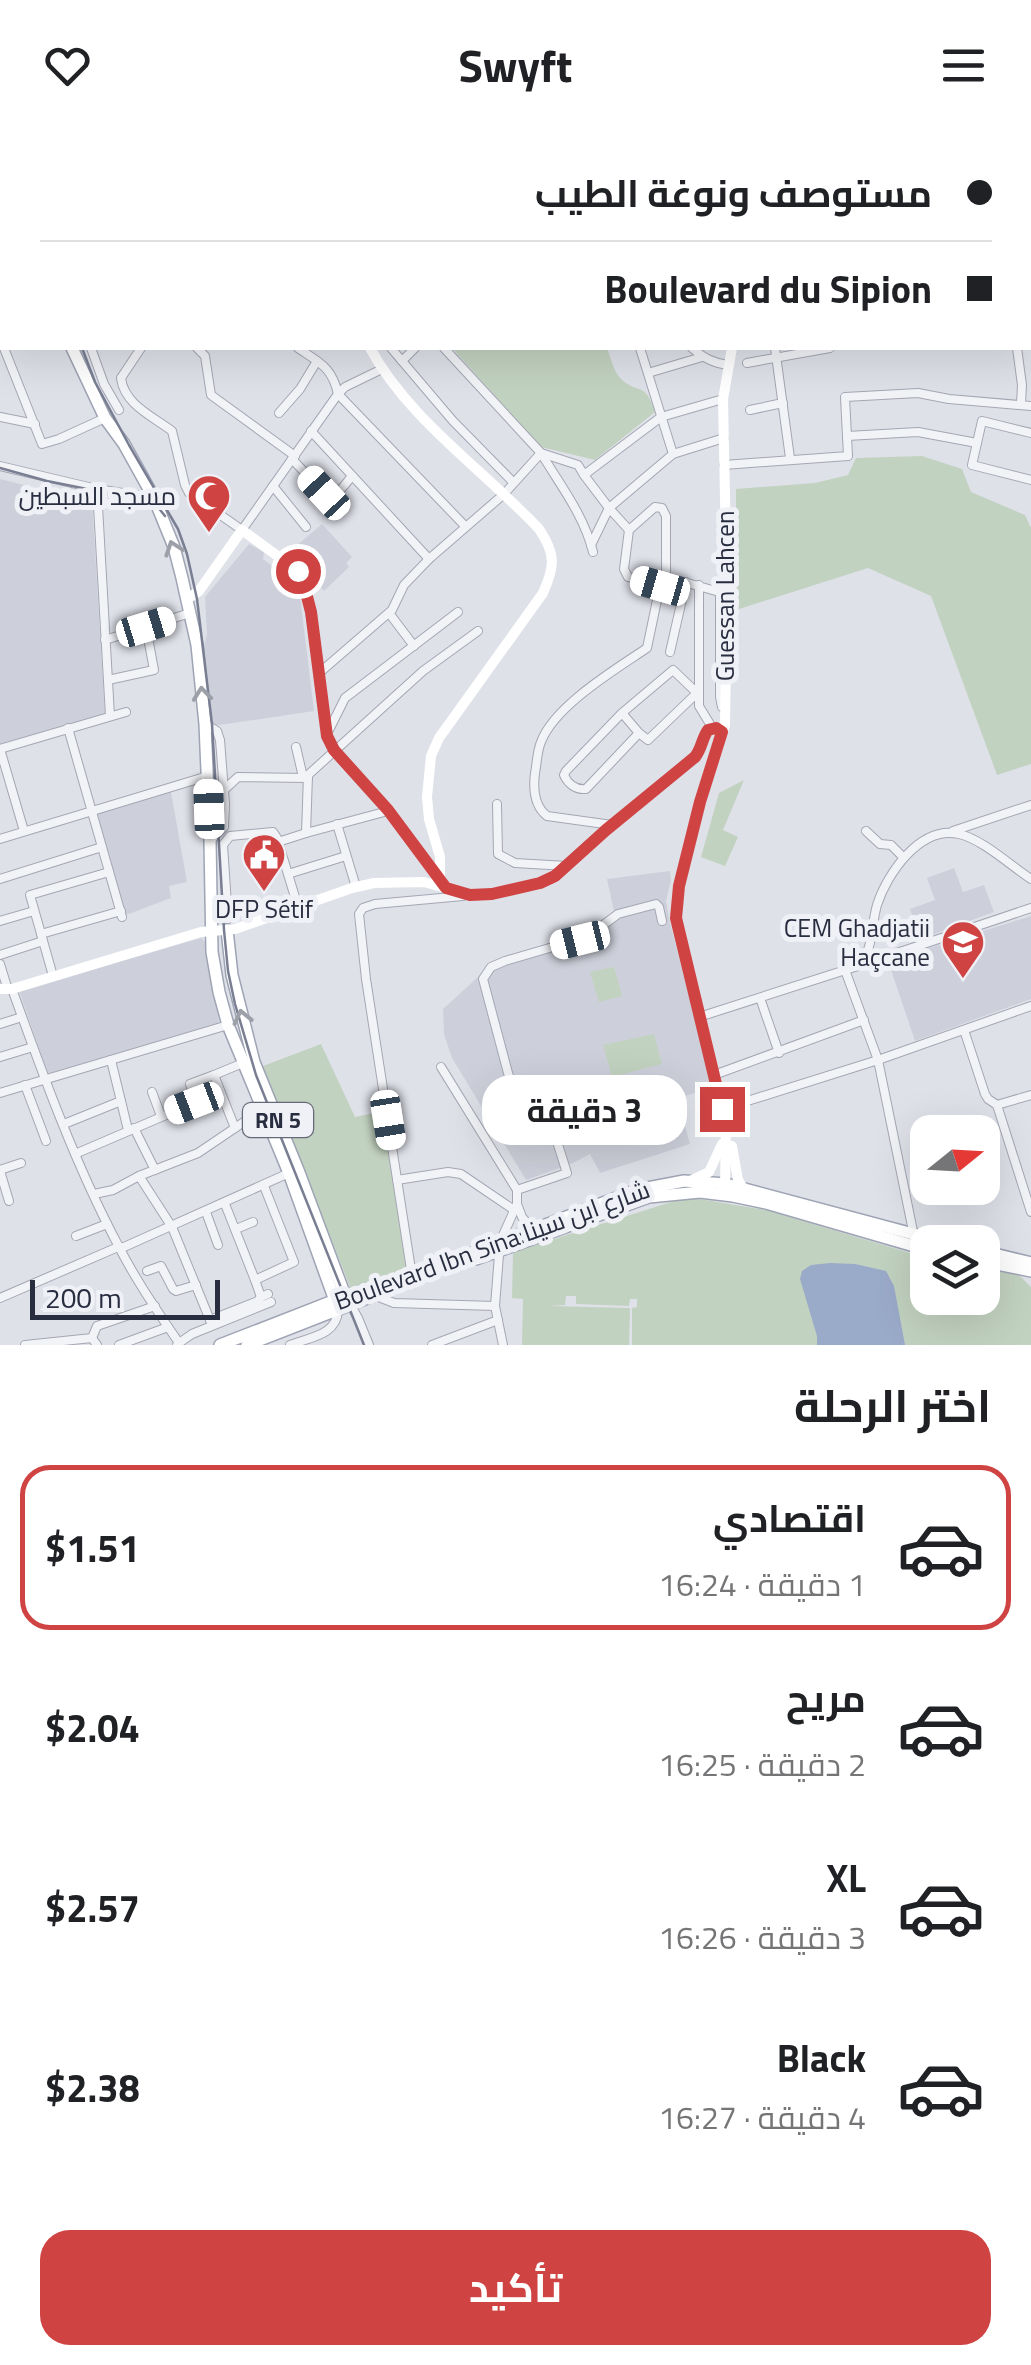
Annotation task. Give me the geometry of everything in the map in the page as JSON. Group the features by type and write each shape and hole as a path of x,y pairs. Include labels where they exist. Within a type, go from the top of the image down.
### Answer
{"main road":[{"name":"RN 5","path":"73,350 105,418 154,498 174,547 197,645 205,724 215,974 228,1025 342,1302"},
{"name":"RN 5","path":"228,925 232,975 254,1062 298,1170 342,1302"},
{"name":"Boulevard Ibn Sina:شارع ابن سينا","path":"220,1345 498,1249 532,1230 637,1190 690,1181 725,1189 743,1188 910,1235"},
{"path":"498,1249 649,1198 725,1189 910,1245"},
{"path":"1000,1257 1031,1269"},
{"path":"1000,1262 1013,1262"},
{"name":"Boulevard Ibn Sina:شارع ابن سينا","path":"247,1345 342,1302 374,1296 412,1280"}],"street":[{"path":"5,350 42,444 105,418"},
{"path":"92,350 119,410"},
{"path":"141,350 120,378 122,390 128,399 172,431 189,493 298,571 311,612 327,736 334,750 388,810 443,885"},
{"path":"199,350 205,356 211,395 294,457 330,496 352,476"},
{"path":"301,350 326,366 338,394 465,526"},
{"path":"371,350 415,409 539,529 551,550 552,573 543,594 438,738 431,756 427,798 443,885"},
{"path":"393,350 452,421 513,482"},
{"path":"402,361 413,350"},
{"path":"446,350 540,453 582,520 592,548 610,508 673,454 724,438"},
{"path":"641,350 673,454"},
{"path":"694,350 714,363 728,366"},
{"name":"Guessan Lahcen","path":"726,1123 678,934 677,903 720,727 723,399 732,350"},
{"path":"746,364 776,352 803,350"},
{"path":"724,465 848,456 845,397 918,393 950,400 1026,405 1026,384 1017,350"},
{"path":"776,352 790,458"},
{"path":"648,373 702,357"},
{"path":"279,413 317,362"},
{"path":"188,599 199,591 338,394 382,369"},
{"path":"584,475 661,417 723,399"},
{"path":"750,410 783,402"},
{"path":"0,417 35,424"},
{"path":"1031,433 982,421 972,465 1031,480"},
{"path":"311,431 429,559"},
{"path":"847,436 918,432 977,443"},
{"path":"318,674 389,613 404,585 504,494 540,453"},
{"path":"540,453 578,465 629,530"},
{"path":"0,466 154,498"},
{"path":"273,486 306,527"},
{"path":"97,489 110,716"},
{"path":"612,825 547,816 539,810 534,790 540,745 581,693 647,648 660,586 666,577 666,516 662,508 655,507 629,530 625,574 660,586"},
{"path":"666,577 724,593"},
{"path":"182,578 187,587 199,591"},
{"path":"670,652 686,582"},
{"path":"699,585 700,711 720,727"},
{"path":"327,736 344,698 458,612"},
{"path":"105,640 190,613"},
{"path":"389,613 414,646"},
{"path":"108,680 154,670 146,627"},
{"path":"306,778 423,671 478,631"},
{"path":"638,733 586,789 575,788 566,779 566,771 622,712 674,670 698,694"},
{"path":"622,712 645,740 650,739 698,694"},
{"path":"24,831 0,749 126,712"},
{"path":"205,724 218,732 224,790 224,828 210,841"},
{"path":"412,1280 366,980 360,914 375,904 492,894 555,876 695,757 708,730 720,727"},
{"path":"0,955 42,937 121,914 68,728"},
{"path":"296,747 306,778 306,833"},
{"path":"0,838 208,776"},
{"path":"224,790 238,777 306,778"},
{"path":"498,804 498,854 515,863 567,866"},
{"path":"861,965 882,894 903,857 924,841 1031,805"},
{"path":"278,842 388,810"},
{"path":"337,824 356,887"},
{"path":"228,925 223,844 230,836 272,832 298,907"},
{"path":"866,832 880,844 891,845 903,857"},
{"path":"948,833 970,838 1031,880"},
{"path":"0,878 102,847"},
{"path":"288,874 346,856"},
{"path":"53,976 30,895 110,872"},
{"path":"6,989 356,887 396,881 424,882 470,895"},
{"path":"564,1115 552,1095 517,1098 483,979 491,967 505,960 587,937 618,914 656,904 662,921"},
{"path":"699,1016 1031,908"},
{"path":"0,921 34,911"},
{"path":"0,964 6,989 22,1016 44,1079 107,1224 178,1344 211,1323 267,1297 256,1280 225,1204"},
{"path":"845,970 878,1060 912,1225"},
{"path":"760,998 780,1052"},
{"path":"722,1109 1031,1006"},
{"path":"0,1024 22,1016"},
{"path":"714,1075 864,1020"},
{"path":"0,1093 228,1025"},
{"path":"964,1030 984,1094 998,1105 1031,1212"},
{"path":"0,1058 33,1047"},
{"path":"111,1060 131,1129 155,1170"},
{"path":"76,1154 194,1103 190,1084 244,1063"},
{"path":"441,1067 517,1190 516,1207 498,1249 495,1306 503,1345"},
{"path":"214,1075 235,1128"},
{"path":"25,1085 46,1141"},
{"path":"517,1190 566,1173 552,1126 556,1117 664,1086"},
{"path":"152,1092 160,1116"},
{"path":"998,1105 1031,1095"},
{"path":"64,1124 122,1102"},
{"path":"94,1194 198,1153 264,1109"},
{"path":"690,1181 709,1172 714,1165 726,1123"},
{"path":"726,1123 743,1188"},
{"path":"725,1189 726,1123"},
{"path":"9,1200 0,1170 21,1163"},
{"path":"398,1180 448,1172 461,1174 516,1207 532,1230"},
{"path":"0,1298 172,1228 290,1173"},
{"path":"138,1176 172,1228 211,1323"},
{"path":"256,1280 286,1270 294,1262 264,1186"},
{"path":"206,1212 218,1245"},
{"path":"236,1229 254,1222"},
{"path":"76,1236 107,1224"},
{"path":"1013,1262 1031,1251"},
{"path":"148,1271 162,1266 176,1291 196,1285"},
{"path":"374,1296 394,1303 495,1306"},
{"path":"290,1345 332,1329 342,1302 358,1318 369,1345"},
{"path":"24,1345 95,1342 97,1326 155,1306"},
{"path":"432,1345 498,1320"},
{"path":"119,1345 168,1326"}],"shaded area":[{"path":"0,479 92,502 105,714 0,746"},
{"path":"322,524 352,557 346,563 349,567 324,591 294,548"},
{"path":"249,544 264,552 263,559 285,576 288,571 298,580 314,711 213,726 204,646 205,597"},
{"path":"171,792 187,882 169,886 171,898 126,915 97,814"},
{"path":"954,868 963,892 984,885 994,912 921,939 910,909 935,900 927,878"},
{"path":"670,871 666,901 670,923 713,1088 677,1098 690,1144 600,1173 590,1154 526,1180 452,1058 444,1034 443,1009 491,965 589,933 614,912 607,879"},
{"name":"CEM Ghadjatii Haçcane","path":"1031,916 1031,999 915,1041 888,961"},
{"path":"201,938 207,944 219,1023 48,1074 19,991"}],"green space":[{"path":"454,350 608,350 618,376 644,392 655,412 595,460 541,447"},
{"path":"922,456 962,469 971,492 1025,515 1031,528 1031,764 997,775 931,596 868,568 736,610 736,489 815,483 848,475 856,458"},
{"path":"744,780 723,830 738,837 725,866 701,857 719,793"},
{"path":"614,967 622,996 599,1002 590,972"},
{"path":"654,1034 662,1064 612,1077 603,1045"},
{"path":"321,1044 355,1117 384,1111 408,1273 352,1292 263,1066"},
{"path":"687,1197 766,1210 910,1253 910,1315 1000,1315 1000,1270 1017,1273 1031,1287 1031,1345 632,1345 632,1308 637,1307 637,1299 630,1299 629,1306 576,1304 576,1296 566,1296 565,1305 549,1306 630,1308 629,1345 522,1345 523,1299 512,1298 513,1252"}],"water":[{"path":"830,1263 886,1271 894,1286 905,1345 817,1345 800,1279 802,1271 811,1265"}],"tram line":[{"path":"83,350 95,382 178,529 187,554 197,599 212,724 224,930 235,1004 256,1075 364,1345"},
{"path":"0,468 147,501 165,516"}],"place":[{"name":"مسجد السبطين","path":"209,534"},
{"name":"DFP Sétif","path":"264,893"},
{"name":"CEM Ghadjatii Haçcane","path":"963,980"}],"route":[{"path":"298,571 311,612 327,736 334,750 388,810 446,888 470,895 492,894 555,876 695,757 708,730 716,728 722,732 679,886 676,918 722,1109"}]}
